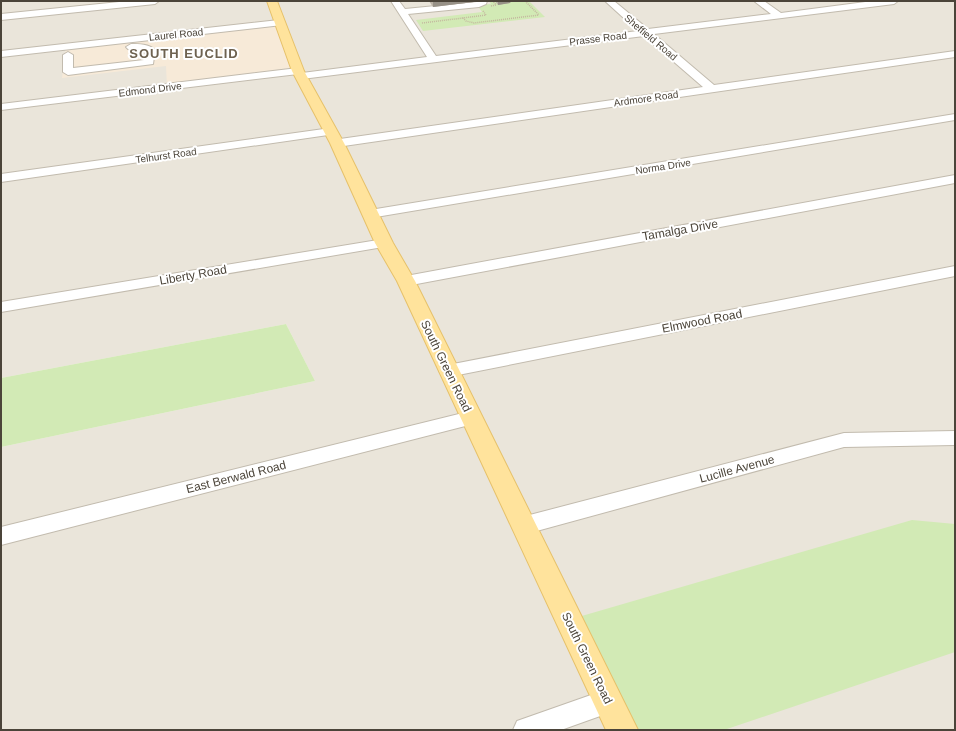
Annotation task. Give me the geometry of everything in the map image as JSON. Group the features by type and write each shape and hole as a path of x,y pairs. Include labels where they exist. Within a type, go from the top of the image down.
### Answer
{"main road":[{"name":"South Green Road","path":"272,1 279,23 300,74 334,138 384,243 406,281 522,526 622,730"}],"street":[{"path":"1,17 155,1"},
{"path":"395,1 433,59"},
{"name":"Sheffield Road","path":"609,1 711,88"},
{"path":"758,1 779,15"},
{"name":"Prasse Road","path":"300,74 433,59 894,1"},
{"path":"402,12 431,9 435,17 479,12 480,5"},
{"name":"Laurel Road","path":"131,43 279,23"},
{"path":"1,54 69,51 131,43 150,50 150,62 68,72 69,51"},
{"name":"Ardmore Road","path":"334,138 955,54"},
{"name":"Edmond Drive","path":"1,107 300,74"},
{"name":"Norma Drive","path":"370,214 955,117"},
{"name":"Telhurst Road","path":"1,178 334,138"},
{"name":"Tamalga Drive","path":"406,281 955,179"},
{"name":"Liberty Road","path":"1,307 384,243"},
{"name":"Elmwood Road","path":"448,371 955,271"},
{"name":"East Berwald Road","path":"1,536 471,418"},
{"name":"Lucille Avenue","path":"522,526 844,440 955,438"},
{"path":"526,730 608,701"}],"path":[{"path":"480,5 496,5 493,1"},
{"path":"463,18 468,22 474,23 539,16 525,1"},
{"path":"418,23 486,15 480,5"}],"shaded area":[{"path":"1,1 955,1 955,730 1,730 1,447 315,381 286,324 1,378"},
{"path":"279,23 298,71 167,87 166,66 62,78 66,46"}],"green space":[{"path":"489,1 529,1 545,17 423,31 416,20 482,12 477,5 491,4"},
{"path":"286,324 315,381 1,447 1,378"},
{"path":"912,520 955,524 955,652 724,730 622,730 568,620"}],"district":[{"name":"SOUTH EUCLID","path":"184,53"}]}
